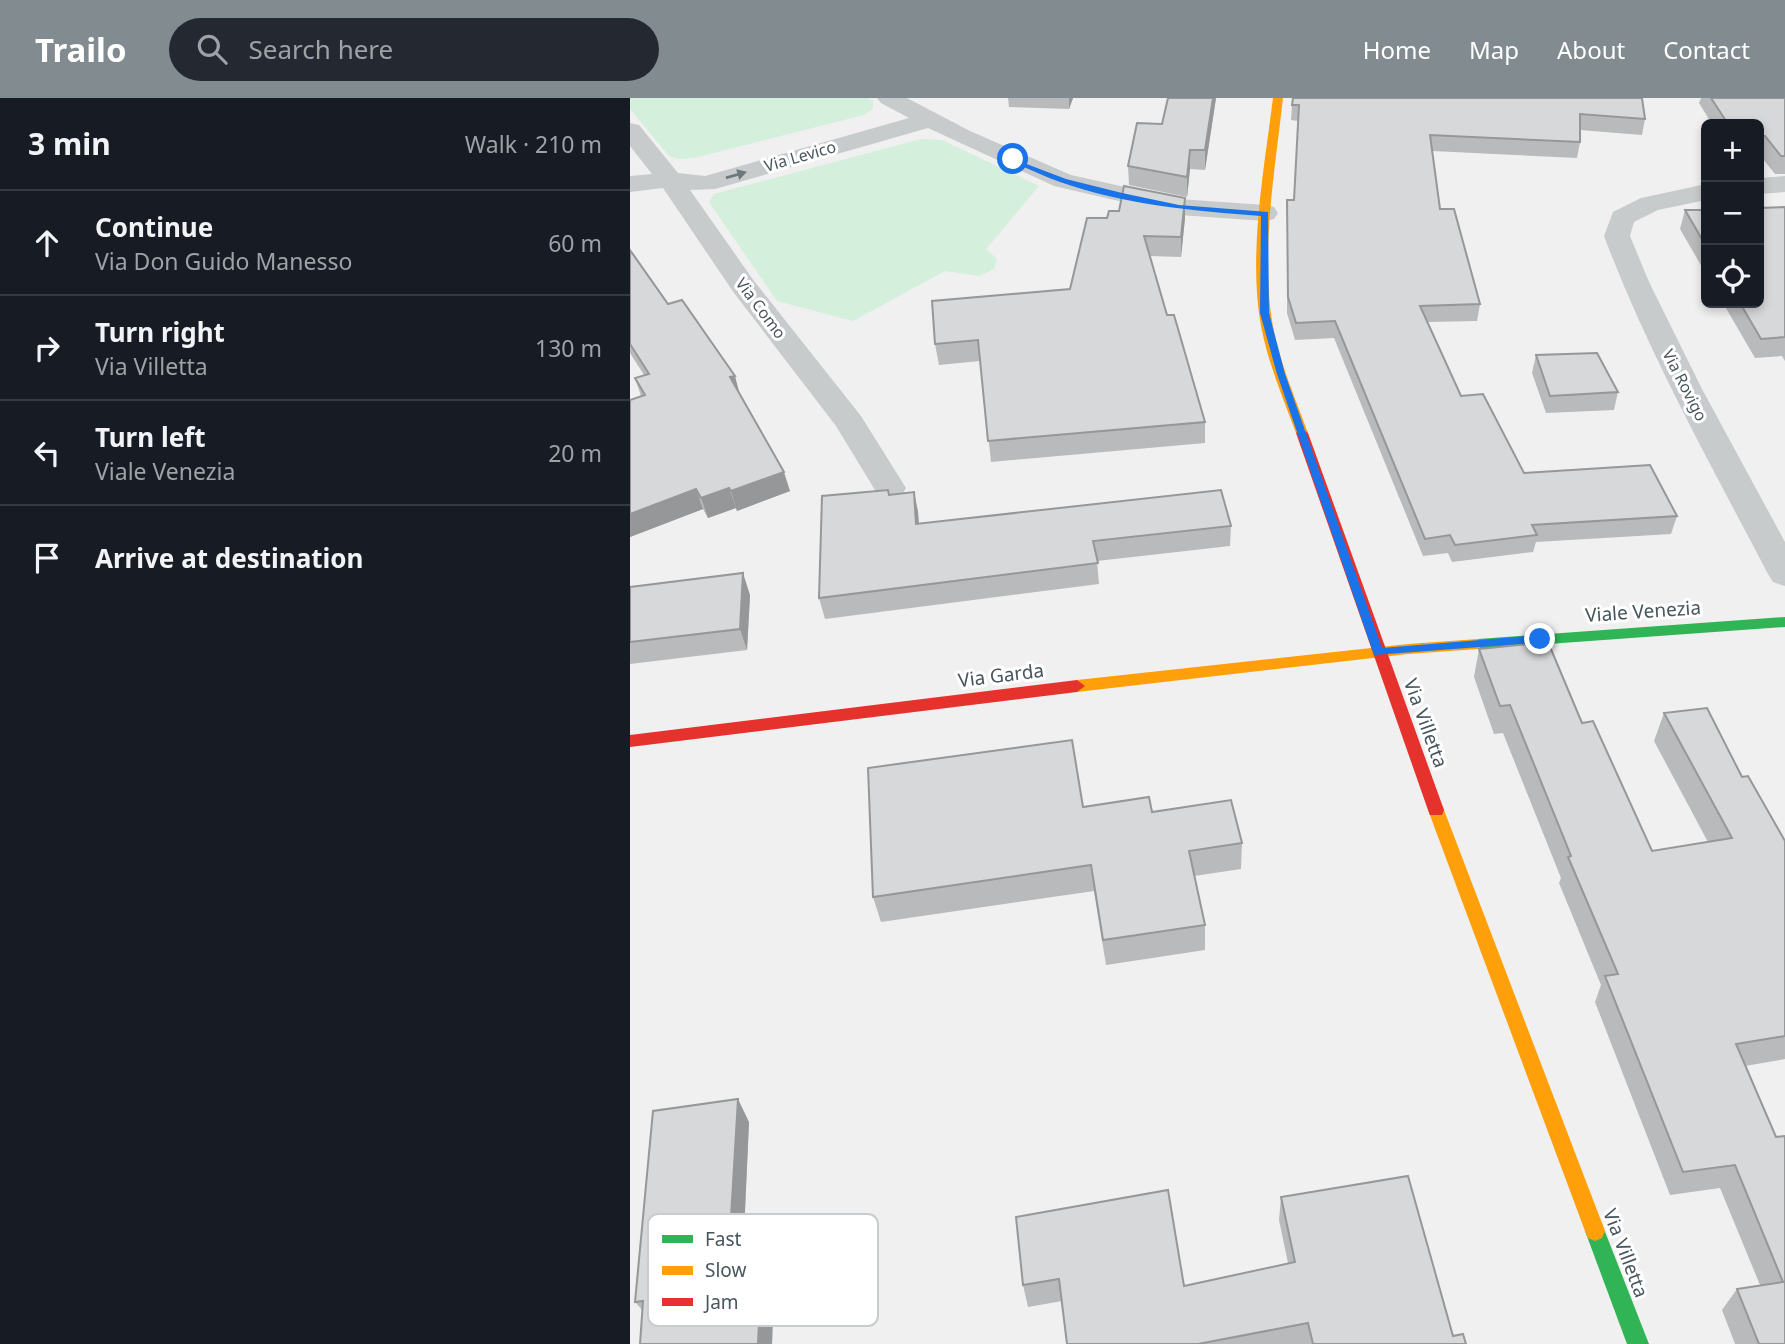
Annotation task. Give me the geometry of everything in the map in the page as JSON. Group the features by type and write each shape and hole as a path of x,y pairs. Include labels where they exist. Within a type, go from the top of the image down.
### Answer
{"street":[{"name":"Via Villetta","path":"1278,98 1265,214 1265,313 1281,374 1378,653 1638,1344"},
{"path":"909,109 1063,181 1179,207 1265,214"},
{"name":"Via Levico","path":"630,184 670,180 706,184 909,109"},
{"name":"Via Como","path":"630,130 670,180 744,287 850,423 890,488"},
{"path":"1764,186 1785,184"},
{"name":"Via Rovigo","path":"1701,193 1650,204 1622,218 1617,236 1634,282 1687,389 1785,574"},
{"name":"Viale Venezia","path":"1378,653 1785,622"},
{"name":"Via Garda","path":"630,741 1209,670 1378,653"}],"green space":[{"path":"630,98 868,98 873,101 873,109 864,115 694,158 678,159 669,156 630,109"},
{"path":"921,139 942,140 1039,186 986,249 997,259 994,269 979,276 945,271 853,321 777,301 709,202 714,194"}],"building":[{"path":"1168,98 1213,98 1205,150 1190,150 1187,177 1128,166 1137,123 1162,124"},
{"path":"1293,98 1642,98 1645,119 1580,114 1580,142 1430,135 1440,209 1454,209 1480,304 1420,306 1461,396 1483,394 1524,473 1650,465 1677,516 1532,525 1537,535 1455,545 1450,535 1425,539 1335,321 1296,323 1288,297 1287,200 1294,200 1299,105 1292,105"},
{"path":"1711,98 1785,98 1785,156 1781,156 1764,136 1764,119 1725,119"},
{"path":"1124,186 1185,198 1181,237 1144,236 1167,315 1174,315 1205,422 988,441 978,340 935,344 932,301 1070,289 1087,218 1107,218 1109,211 1119,211"},
{"path":"1785,207 1785,337 1761,339 1743,308 1764,308 1764,208"},
{"path":"1685,210 1701,210 1701,237"},
{"path":"630,250 668,304 682,300 735,376 730,377 784,472 731,491 729,488 701,498 696,489 630,514 630,400 645,395 635,378 649,374 630,344"},
{"path":"1597,353 1618,392 1550,396 1536,355"},
{"path":"888,490 889,495 914,492 916,524 1221,490 1231,526 1093,541 1098,563 819,598 822,496"},
{"path":"743,573 740,629 630,642 630,587"},
{"path":"1548,642 1582,723 1593,721 1652,851 1732,838 1664,713 1707,708 1742,777 1748,776 1785,841 1785,1036 1736,1044 1776,1137 1785,1136 1785,1344 1759,1344 1737,1289 1783,1282 1735,1165 1683,1172 1605,976 1618,974 1568,857 1571,856 1510,705 1500,706 1479,649"},
{"path":"1072,740 1083,807 1149,797 1152,812 1231,800 1242,843 1189,851 1205,925 1103,940 1091,865 873,897 868,768"},
{"path":"738,1099 731,1214 648,1214 648,1326 759,1326 758,1344 640,1344 643,1301 635,1302 653,1111"},
{"path":"1408,1176 1453,1336 1463,1334 1466,1344 1313,1344 1308,1323 1198,1344 1067,1344 1059,1279 1023,1285 1016,1217 1168,1190 1184,1286 1295,1262 1281,1197"}],"traffic: fast":[{"path":"1478,644 1785,622"},
{"path":"1595,1231 1638,1344"}],"traffic: slow":[{"path":"1278,98 1265,231 1265,311 1275,357 1302,433"},
{"path":"1077,686 1408,649 1478,644"},
{"path":"1436,810 1595,1231"}],"traffic: jam":[{"path":"1302,433 1436,810"},
{"path":"630,741 1077,686"}],"route":[{"path":"1013,159 1063,181 1122,195 1179,207 1265,214 1265,313 1281,374 1378,653 1540,639"}]}
